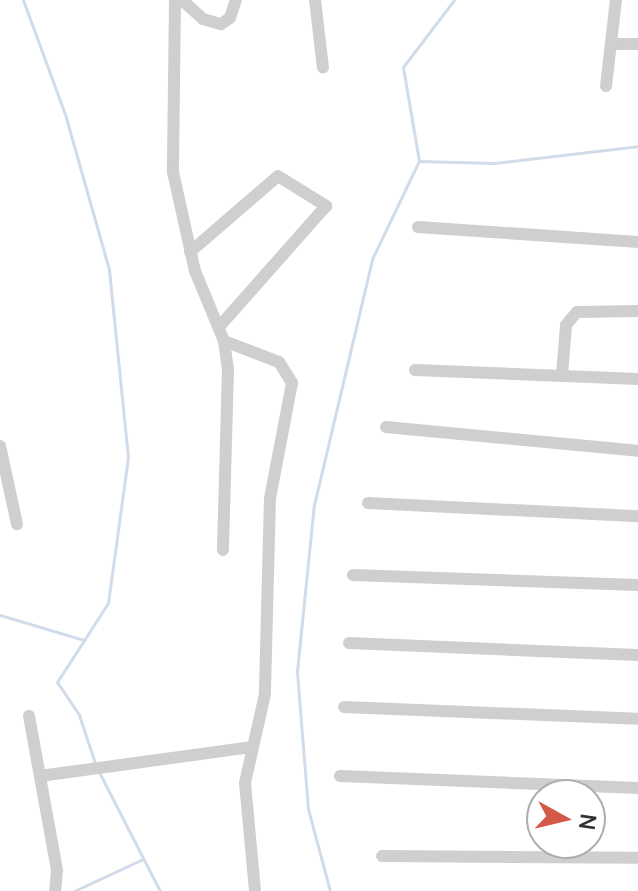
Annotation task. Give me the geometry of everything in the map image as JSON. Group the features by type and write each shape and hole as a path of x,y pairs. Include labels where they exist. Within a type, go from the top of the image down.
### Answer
{"street":[{"path":"175,0 173,172 190,252 224,341 229,395 223,550"},
{"path":"182,0 203,19 221,24 230,18 236,0"},
{"path":"315,0 323,68"},
{"path":"606,86 616,0"},
{"path":"613,44 638,44"},
{"path":"190,252 278,176 326,206 219,327"},
{"path":"418,227 638,242"},
{"path":"562,375 566,325 577,312 638,311"},
{"path":"224,341 279,362 292,383 270,498 265,694 245,783 255,891"},
{"path":"415,370 638,379"},
{"path":"386,427 638,451"},
{"path":"0,446 17,524"},
{"path":"368,503 638,516"},
{"path":"353,575 638,585"},
{"path":"349,643 638,655"},
{"path":"344,707 638,719"},
{"path":"29,716 57,870 55,891"},
{"path":"40,776 251,747"},
{"path":"340,776 638,788"},
{"path":"382,856 638,858"}],"waterway":[{"path":"23,0 65,114 109,270 128,457 108,603 57,682 79,715 95,763"},
{"path":"330,891 308,809 297,671 314,505 372,259 419,161 403,67 454,0"},
{"path":"419,161 494,163 638,146"},
{"path":"0,615 84,640"},
{"path":"98,770 160,891"},
{"path":"74,891 143,859"}]}
